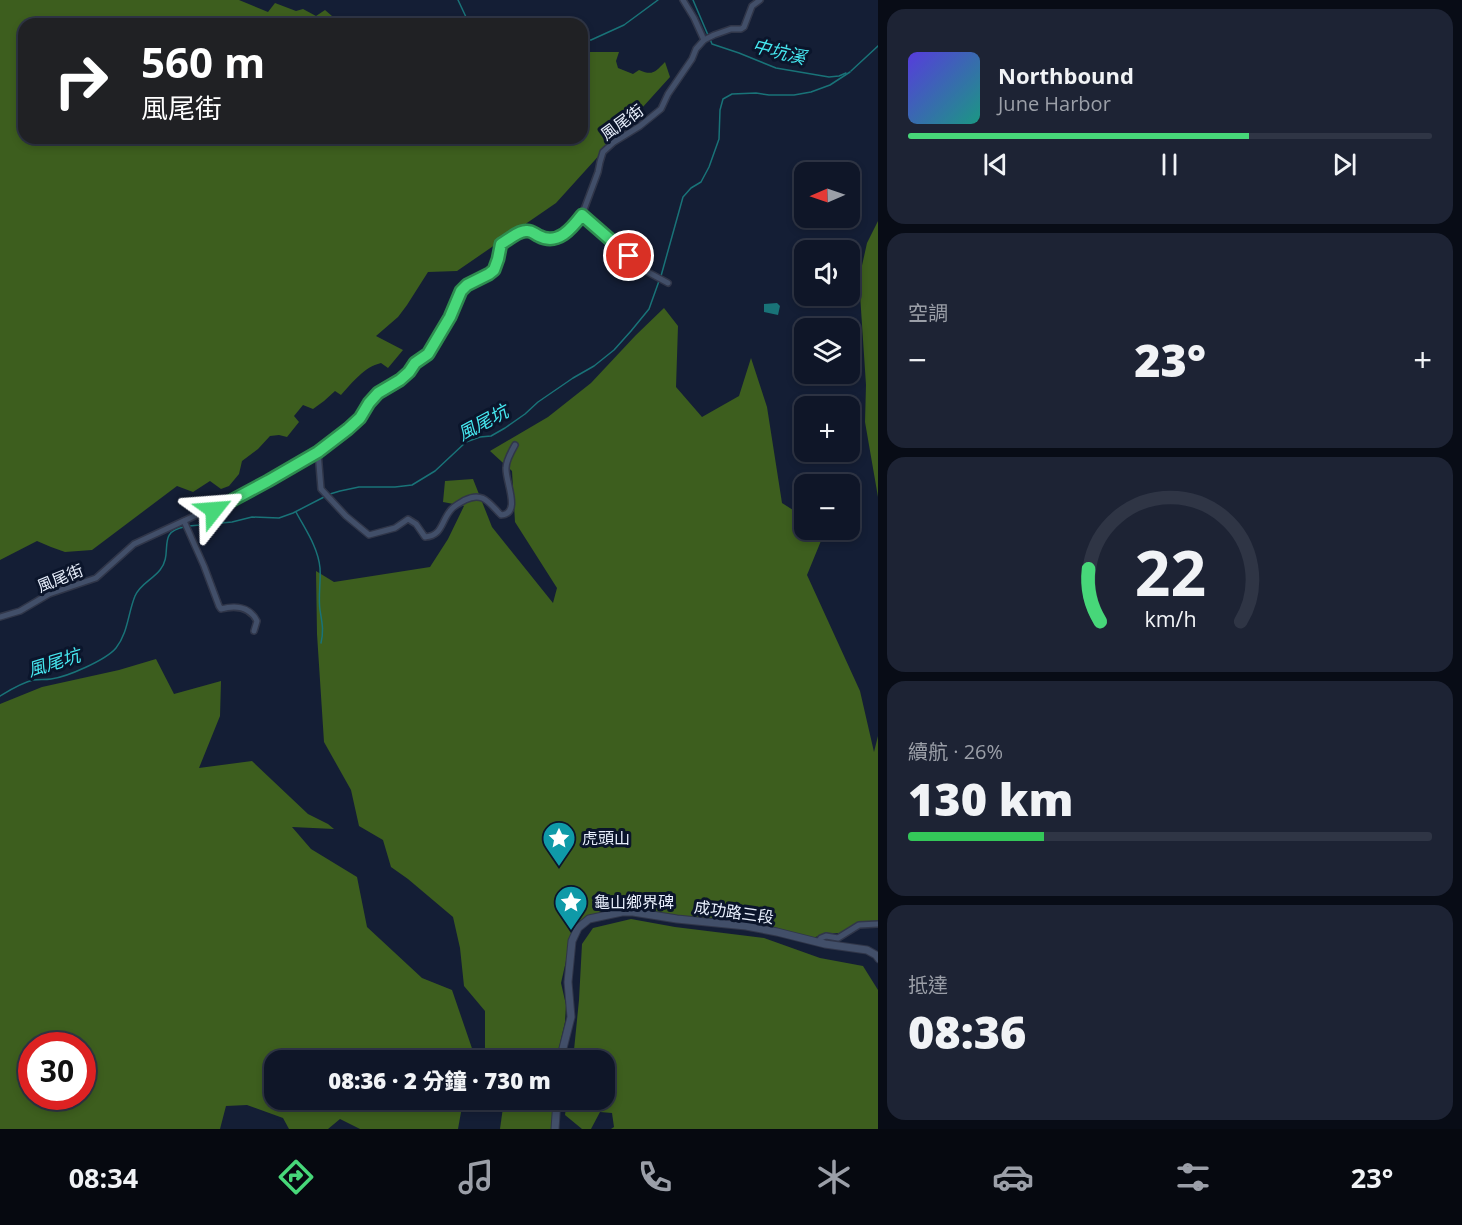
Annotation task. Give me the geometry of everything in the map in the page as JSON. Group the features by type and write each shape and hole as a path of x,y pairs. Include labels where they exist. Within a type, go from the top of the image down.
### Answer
{"street":[{"path":"683,0 704,40 744,27 752,6 760,0"},
{"name":"風尾街","path":"0,617 20,611 50,594 96,578 134,544 203,512 214,510 268,481 318,452 348,429 360,418 378,393 400,380 415,363 428,354 450,317 461,291 467,285 494,270 501,244 523,230 550,238 558,237 569,231 582,215 603,152 661,109 696,49 704,40"},
{"path":"582,215 644,270 668,283"},
{"path":"318,452 321,489 346,516 369,535 395,528 408,519 416,524 425,537 434,536 451,509 476,496 487,501 501,515 509,512 512,501 506,468 515,445"},
{"path":"184,522 219,606 221,609 240,607 249,610 257,621 254,631"},
{"name":"成功路三段","path":"563,1050 571,1017 568,982 572,941 578,928 589,919 633,912 746,926 846,948 867,950 878,957"},
{"path":"818,942 826,936 838,938 859,925 878,924"},
{"path":"555,1129 556,1110"}],"shaded area":[{"path":"0,0 239,0 268,12 275,3 296,11 303,9 316,16 325,10 334,18 18,18 18,144 588,144 588,52 619,52 616,61 618,68 633,74 639,70 654,72 665,62 670,77 556,203 457,271 428,272 398,317 376,336 403,350 388,368 381,363 375,365 359,376 341,395 335,391 313,409 303,405 294,416 299,422 287,437 270,436 242,461 239,474 229,486 221,489 210,481 193,492 177,486 92,550 65,552 37,541 0,560"},
{"path":"878,221 878,497 865,422 866,385 860,274 867,243"},
{"path":"777,303 780,306 778,315 764,312 764,304"},
{"path":"664,308 678,326 676,387 702,417 739,396 751,358 767,407 782,503 794,511 794,540 821,540 807,575 860,691 874,752 878,736 878,922 858,924 842,933 826,933 813,938 636,910 602,912 577,922 573,930 561,983 566,1005 565,1022 558,1050 485,1050 485,1011 464,986 460,948 453,917 391,867 383,840 359,826 351,790 324,742 317,634 316,571 334,582 430,567 448,539 464,506 443,502 445,481 473,479 492,527 553,603 557,588 515,522 512,471 490,451 548,417 591,383"},
{"path":"156,659 174,694 221,681 220,716 199,768 252,761 308,814 334,829 292,827 311,849 357,877 367,927 422,978 452,990 473,1050 264,1050 264,1110 461,1110 458,1129 360,1129 340,1119 328,1129 289,1129 283,1118 247,1105 226,1106 220,1129 0,1129 0,704 42,687 119,670"},
{"path":"631,919 764,938 820,958 863,966 878,990 878,1129 611,1129 614,1127 612,1113 600,1112 591,1129 582,1129 565,1115 566,1110 615,1110 615,1050 574,1050 582,944 593,928"},
{"path":"503,1110 552,1110 552,1129 500,1129"}],"waterway":[{"name":"中坑溪","path":"458,0 467,18"},
{"name":"中坑溪","path":"588,40 624,25 658,0"},
{"name":"中坑溪","path":"693,0 708,35"},
{"name":"中坑溪","path":"710,39 712,44 776,68 829,77 846,73"},
{"name":"中坑溪","path":"851,71 878,46"},
{"name":"風尾坑","path":"661,276 683,197 701,182 719,139 720,110 723,99 732,94 794,95 811,92 830,85 850,72"},
{"name":"風尾坑","path":"330,494 359,487 412,485 435,471 466,442 491,436 505,428 538,402 594,366 614,350 649,309 659,281"},
{"name":"風尾坑","path":"189,526 232,522 252,517 279,518 326,496"},
{"path":"296,512 311,538 319,560 319,605 323,630 321,643"},
{"name":"風尾坑","path":"0,696 29,681 58,678 95,663 111,653 123,636 137,592 160,570 164,563 170,533 184,527"}],"place":[{"name":"虎頭山","path":"559,867"},
{"name":"龜山鄉界碑","path":"571,931"}],"route":[{"path":"214,510 318,452 348,429 360,418 378,393 400,380 415,363 428,354 450,317 464,287 494,270 501,244 523,230 534,232 538,236 555,238 569,231 582,215 629,256"}]}
